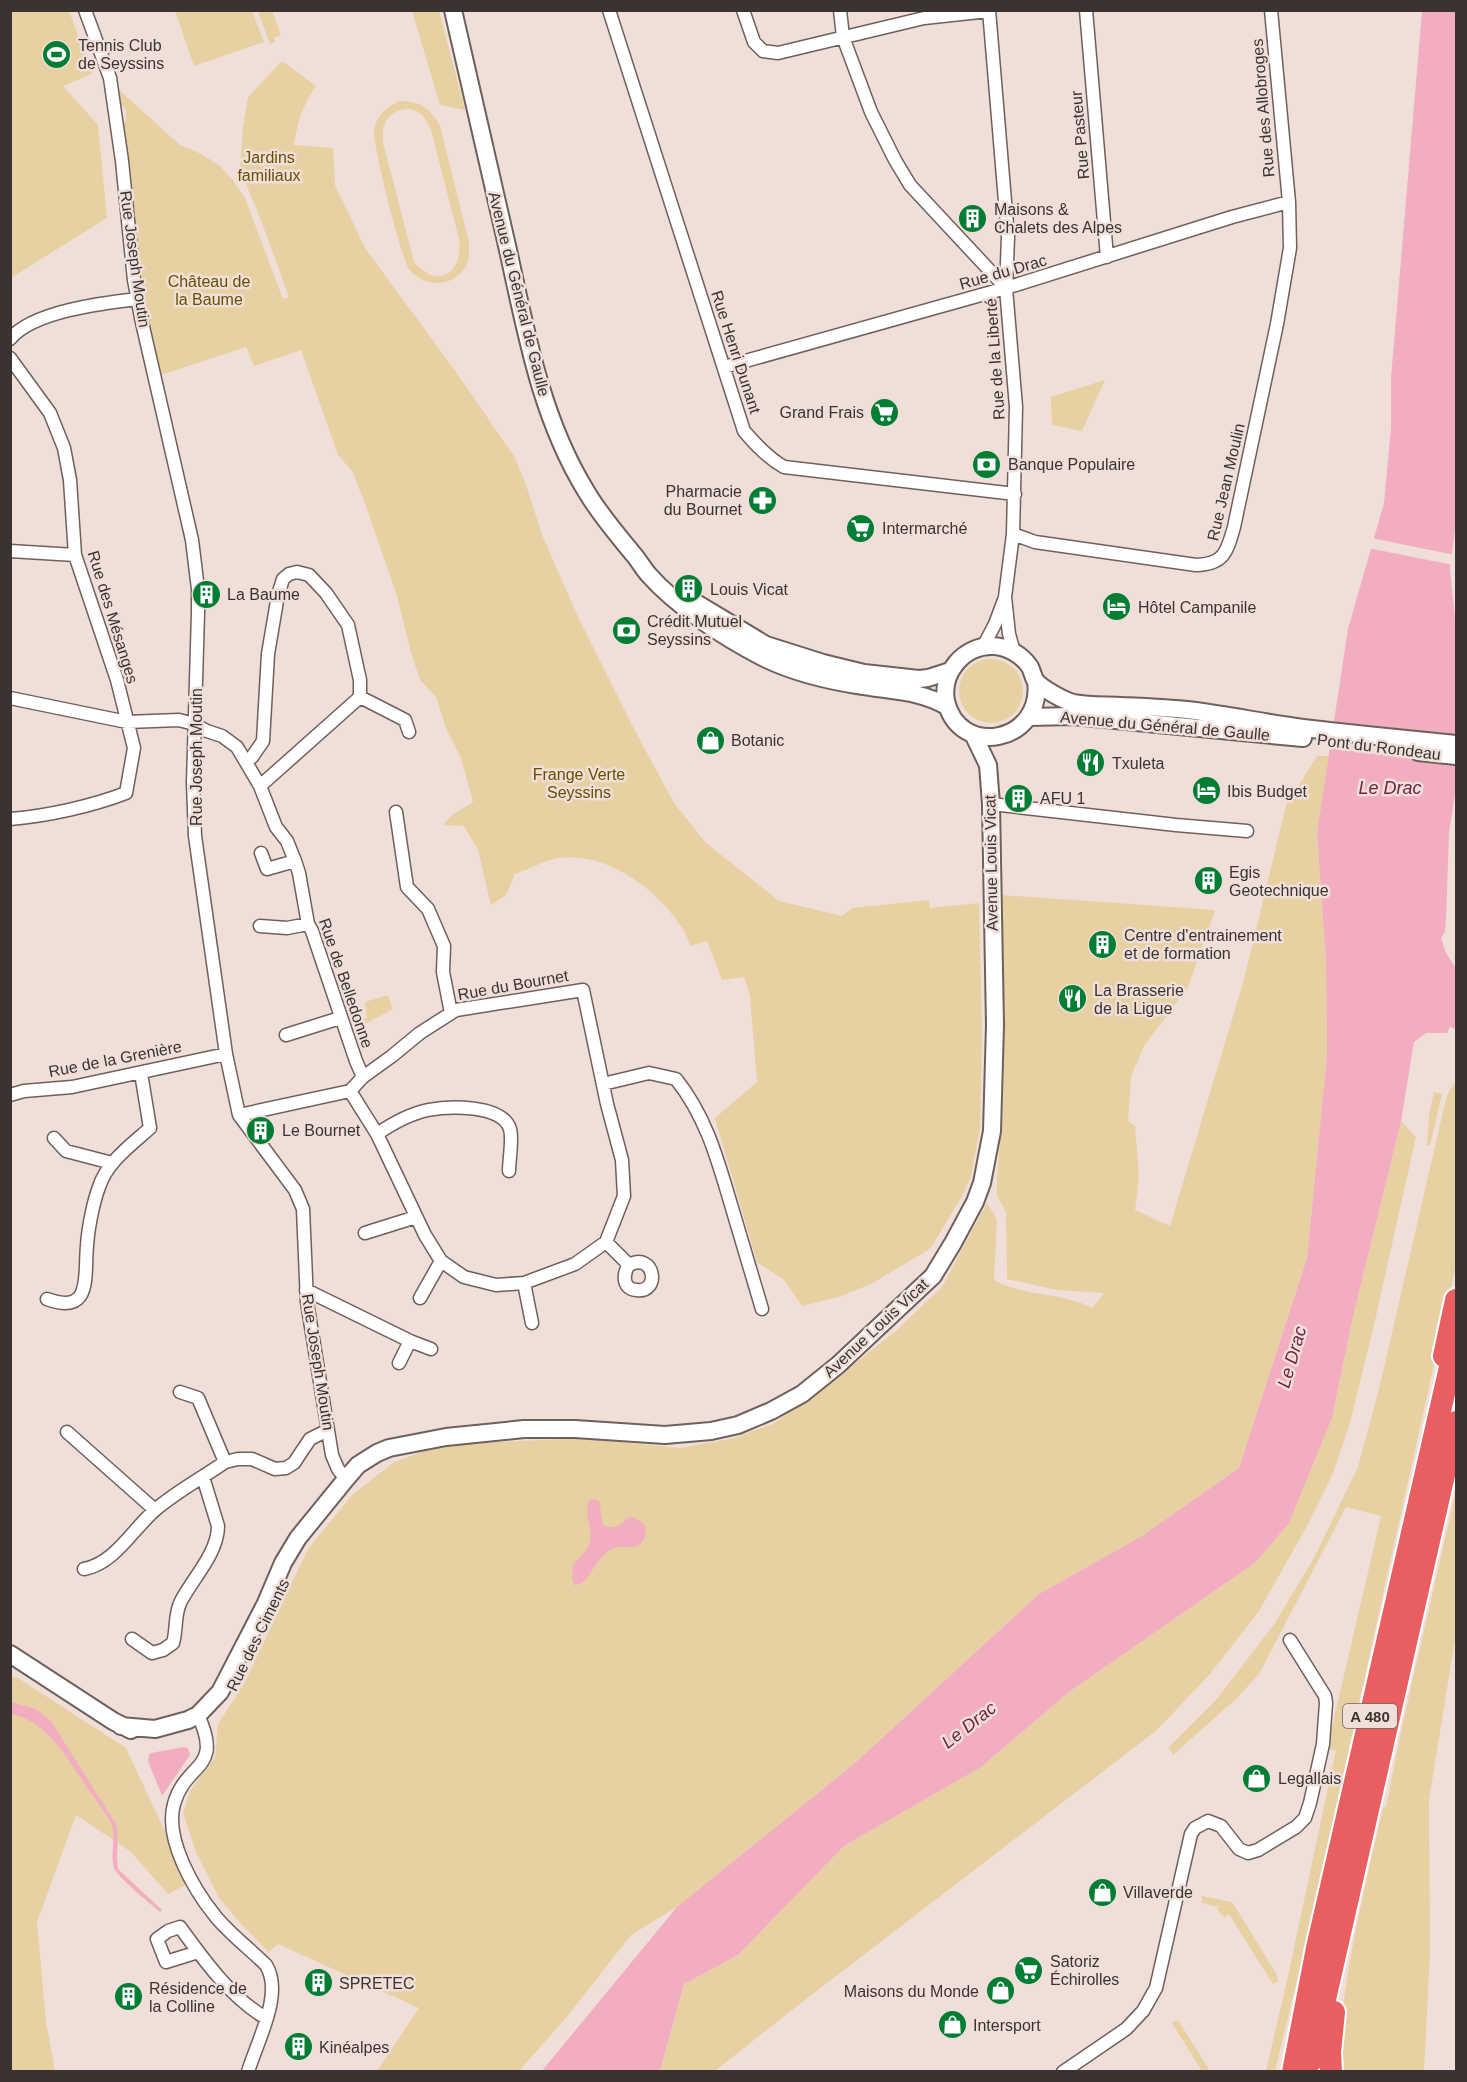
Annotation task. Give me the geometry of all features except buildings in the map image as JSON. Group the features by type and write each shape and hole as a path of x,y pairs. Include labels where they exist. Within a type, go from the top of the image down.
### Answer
{"highway":[{"path":"1423,1483 1420,1462 1456,1300"},
{"name":"A 480","path":"1293,2072 1317,1948 1456,1341"},
{"name":"A 480","path":"1308,2072 1456,1422"},
{"path":"1331,2072 1331,2036 1335,2006 1361,1876 1358,1857"},
{"path":"1281,2072 1307,1968 1317,1948"}],"main road":[{"name":"Avenue du Général de Gaulle","path":"453,10 542,394 565,453 605,521 635,555 648,574 696,616 762,657 822,679 923,695 948,707"},
{"name":"Avenue du Général de Gaulle","path":"635,555 689,598 766,645 823,663 887,676 919,680 950,671"},
{"path":"973,734 988,737 1004,735 1018,729 1029,717 1036,700 1035,681 1028,664 1014,652 999,647 983,647 967,653 950,671 945,689 948,707 955,720 973,734 988,765"},
{"path":"1035,681 1055,695 1075,703 1175,709 1302,733 1456,744"},
{"name":"Avenue du Général de Gaulle","path":"1029,717 1073,716 1302,733"},
{"name":"Pont du Rondeau","path":"1302,733 1456,756"},
{"path":"988,765 994,749 1004,735"},
{"name":"Avenue Louis Vicat","path":"349,1481 388,1455 416,1443 456,1436 524,1429 574,1429 665,1435 711,1431 738,1425 802,1394 838,1365 933,1276 975,1202 982,1183 992,1131 995,1025 991,804 988,765"},
{"name":"Rue des Ciments","path":"200,1720 229,1678 292,1547 349,1481"},
{"path":"10,1654 122,1726 155,1729 200,1720"}],"street":[{"name":"Rue Joseph Moutin","path":"85,10 110,78 138,299 193,548 198,607 193,783 195,836 226,1054 239,1115 295,1190 303,1209 306,1290 332,1455 338,1469 349,1481"},
{"name":"Rue Henri Dunant","path":"609,10 744,431 759,449 784,467 1015,494"},
{"path":"743,10 753,42 763,51 778,53 924,18 989,11"},
{"path":"840,10 843,37 871,112 895,160 910,185 1006,288"},
{"name":"Rue Pasteur","path":"1086,10 1107,257"},
{"name":"Rue des Allobroges","path":"1271,10 1289,202"},
{"name":"Rue de la Liberté","path":"983,647 1005,597 1013,534 1016,407 1006,288 1008,237 988,21 989,11"},
{"name":"Rue du Drac","path":"724,368 1006,288 1232,217 1289,202"},
{"name":"Rue Jean Moulin","path":"1013,534 1035,542 1196,565 1213,562 1226,552 1234,527 1277,324 1290,248 1289,202"},
{"path":"10,339 34,322 67,312 138,299"},
{"name":"Rue des Mésanges","path":"10,358 50,413 64,447 70,480 75,555 117,680 134,748 126,793 108,800 10,819"},
{"path":"10,551 75,555"},
{"path":"246,761 252,757 263,741 268,654 283,579 297,572 309,575 326,593 348,625 360,680 360,697 260,786"},
{"name":"Rue de la Liberté","path":"1005,597 1014,652"},
{"path":"360,697 405,720 409,732"},
{"path":"10,699 127,722 179,720 195,723"},
{"name":"Rue de Belledonne","path":"195,723 207,731 222,736 237,747 260,786 276,827 286,841 295,861 308,924 363,1077"},
{"path":"991,804 1247,831"},
{"path":"396,812 407,887 428,909 444,946 443,972 451,1013"},
{"path":"261,853 267,869 295,861"},
{"path":"260,926 287,928 308,924"},
{"name":"Rue du Bournet","path":"350,1091 363,1077 420,1033 451,1013 470,1007 583,990 603,1084"},
{"path":"286,1035 340,1018"},
{"name":"Rue de la Grenière","path":"10,1095 24,1091 72,1087 226,1054"},
{"path":"46,1299 60,1304 75,1300 81,1295 86,1282 87,1245 99,1186 112,1163 150,1128 141,1073"},
{"path":"239,1115 350,1091 377,1134 416,1217 441,1261 464,1277 496,1285 524,1283 575,1264 606,1242 624,1196 622,1160 603,1084 649,1073 676,1079 692,1099 705,1124 762,1309"},
{"path":"377,1134 395,1122 427,1110 452,1107 481,1110 501,1116 510,1129 508,1171"},
{"path":"54,1138 66,1151 112,1163"},
{"path":"365,1233 416,1217"},
{"path":"606,1242 629,1265"},
{"path":"420,1298 441,1261"},
{"path":"524,1283 532,1323"},
{"path":"306,1290 431,1349"},
{"path":"399,1363 410,1341"},
{"path":"180,1392 198,1398 225,1462"},
{"path":"84,1569 92,1568 106,1560 155,1510 225,1462 252,1459 275,1469 286,1468 294,1463 310,1438 328,1430"},
{"path":"67,1432 155,1510"},
{"path":"132,1639 152,1653 163,1650 173,1643 180,1603 218,1534 218,1526 203,1477"},
{"path":"1063,2072 1126,2029 1148,2003 1156,1988 1191,1834 1195,1828 1208,1821 1221,1826 1239,1850 1248,1853 1258,1850 1296,1827 1305,1818 1320,1758 1326,1703 1325,1696 1290,1640"},
{"path":"200,1720 207,1741 206,1756 177,1795 172,1828 182,1858 201,1896 217,1918 266,1965 271,1973 273,1992 248,2072"},
{"path":"198,1952 250,2009 266,2018"}],"green space":[{"path":"10,11 69,11 92,74 63,86 98,125 107,218 11,278"},
{"path":"175,11 252,11 264,42 194,66"},
{"path":"258,11 272,11 281,35 274,38 275,42 270,44"},
{"path":"412,11 439,11 465,110 440,105"},
{"path":"282,61 316,86 301,114 294,145 333,148 335,185 365,248 514,456 543,537 578,617 674,803 706,843 779,901 842,916 852,908 929,900 930,908 979,903 982,1033 980,1128 971,1176 964,1193 930,1249 871,1284 838,1297 802,1306 784,1280 757,1262 715,1118 757,1082 750,996 744,977 722,980 707,941 691,946 682,927 657,898 628,875 594,860 576,857 559,858 515,874 506,895 491,905 478,850 464,826 443,825 451,816 473,802 461,758 447,731 436,697 420,680 397,596 366,506 352,471 338,455 301,350 254,366 246,347 161,375 145,307 122,123 127,120 125,108 121,105 119,90 180,145 219,165 233,180 245,198 283,299 289,297 240,170 248,97"},
{"path":"413,102 424,106 440,126 469,243 466,266 452,280 429,282 415,275 405,260 394,224 374,131 379,116 394,103","holes":["410,109 423,116 431,130 459,239 459,251 453,269 440,276 431,275 414,262 383,142 383,129 388,118 397,111"]},
{"path":"1105,380 1082,431 1052,425 1051,397"},
{"path":"991,659 1009,665 1017,673 1023,691 1017,709 1009,717 991,723 973,717 965,709 959,691 965,673 973,665"},
{"path":"1317,756 1329,756 1317,833 1326,961 1327,1055 1307,1258 1239,1468 1142,1536 1039,1594 855,1763 677,1907 631,1935 566,2018 519,2071 377,2071 419,2008 278,1944 269,1952 219,1898 196,1852 183,1813 190,1791 215,1757 218,1724 245,1682 308,1549 352,1495 394,1462 430,1449 476,1443 583,1438 679,1448 730,1439 773,1424 825,1387 897,1330 942,1287 987,1203 997,1219 994,1280 1018,1289 1068,1299 1092,1308 1104,1293 1057,1290 1007,1279 1006,1212 997,1195 1003,1110 1004,1035 1001,895 1215,910 1188,987 1144,1046 1131,1076 1128,1121 1135,1126 1139,1177 1135,1210 1170,1226 1243,983 1286,806"},
{"path":"388,995 393,1009 360,1027 357,1021 367,1018 365,1002"},
{"path":"1456,1082 1456,1265 1305,1947 1275,2071 1266,2071 1336,1750 1327,1749 1381,1516 1346,1507 1259,1674 1237,1698 1173,1755 1169,1747 1216,1700 1275,1623 1315,1556 1358,1467 1379,1389 1445,1103 1449,1091"},
{"path":"1434,1092 1442,1094 1430,1145 1427,1145 1429,1115"},
{"path":"1401,1121 1416,1137 1350,1423 1333,1473 1307,1526 1259,1611 1210,1674 1157,1730 715,2071 660,2072 684,1984 738,1955 844,1846 981,1767 1069,1692 1256,1562 1289,1523 1332,1418 1352,1321"},
{"path":"1456,1491 1456,1633 1429,1800 1430,1953 1424,2071 1338,2072 1343,2005 1354,1938 1383,1807 1386,1807"},
{"path":"10,1676 18,1678 126,1748 189,1883 168,1894 130,1851 76,1815 37,1922 46,2021 55,2071 11,2071"},
{"path":"1202,1896 1232,1902 1276,1973 1278,1981 1273,1984 1229,1914 1224,1917 1217,1909 1219,1907 1202,1903"},
{"path":"1178,2020 1210,2071 1202,2071 1172,2023"}],"water":[{"name":"Le Drac","path":"1422,11 1456,11 1456,521 1450,569 1456,628 1456,787 1449,833 1445,931 1441,938 1446,953 1456,968 1456,1013 1447,1033 1426,1033 1414,1042 1401,1121 1352,1321 1332,1418 1289,1523 1256,1562 1069,1692 981,1767 844,1846 738,1955 684,1984 660,2071 541,2072 677,1907 855,1763 1039,1594 1142,1536 1239,1468 1307,1258 1327,1055 1326,961 1317,833 1348,629 1384,503 1391,428 1391,378"},
{"path":"592,1499 599,1501 603,1525 616,1526 627,1518 633,1517 644,1524 645,1536 639,1545 610,1550 599,1560 583,1582 574,1585 573,1565 589,1545 590,1528 587,1512 589,1501"},
{"path":"11,1702 36,1709 51,1721 116,1824 118,1869 162,1910 160,1912 116,1872 113,1863 112,1825 63,1753 46,1732 24,1718 11,1714"},
{"path":"188,1748 190,1755 162,1796 148,1761 149,1755"}],"pier":[{"path":"1371,538 1455,555 1453,565 1368,548"},
{"path":"1331,721 1456,735 1456,763 1327,748"}],"waterway":[{"path":"1456,1000 1452,1005 1450,1021 1456,1024"}],"place":[{"name":"Tennis Club de Seyssins","path":"57,54"},
{"name":"Maisons & Chalets des Alpes","path":"973,218"},
{"name":"Grand Frais","path":"885,412"},
{"name":"Banque Populaire","path":"987,464"},
{"name":"Pharmacie du Bournet","path":"763,500"},
{"name":"Intermarché","path":"861,528"},
{"name":"Louis Vicat","path":"689,589"},
{"name":"La Baume","path":"206,594"},
{"name":"Hôtel Campanile","path":"1117,607"},
{"name":"Crédit Mutuel Seyssins","path":"626,630"},
{"name":"Botanic","path":"710,740"},
{"name":"Txuleta","path":"1091,763"},
{"name":"Ibis Budget","path":"1206,791"},
{"name":"AFU 1","path":"1019,798"},
{"name":"Egis Geotechnique","path":"1208,881"},
{"name":"Centre d'entrainement et de formation","path":"1103,944"},
{"name":"La Brasserie de la Ligue","path":"1073,999"},
{"name":"Le Bournet","path":"261,1130"},
{"name":"Legallais","path":"1257,1778"},
{"name":"Villaverde","path":"1102,1892"},
{"name":"Satoriz Échirolles","path":"1029,1970"},
{"name":"SPRETEC","path":"318,1983"},
{"name":"Maisons du Monde","path":"1000,1991"},
{"name":"Résidence de la Colline","path":"128,1997"},
{"name":"Intersport","path":"952,2025"},
{"name":"Kinéalpes","path":"298,2047"}],"park label":[{"name":"Jardins familiaux","path":"269,166"},
{"name":"Château de la Baume","path":"209,290"},
{"name":"Frange Verte Seyssins","path":"579,783"}]}
